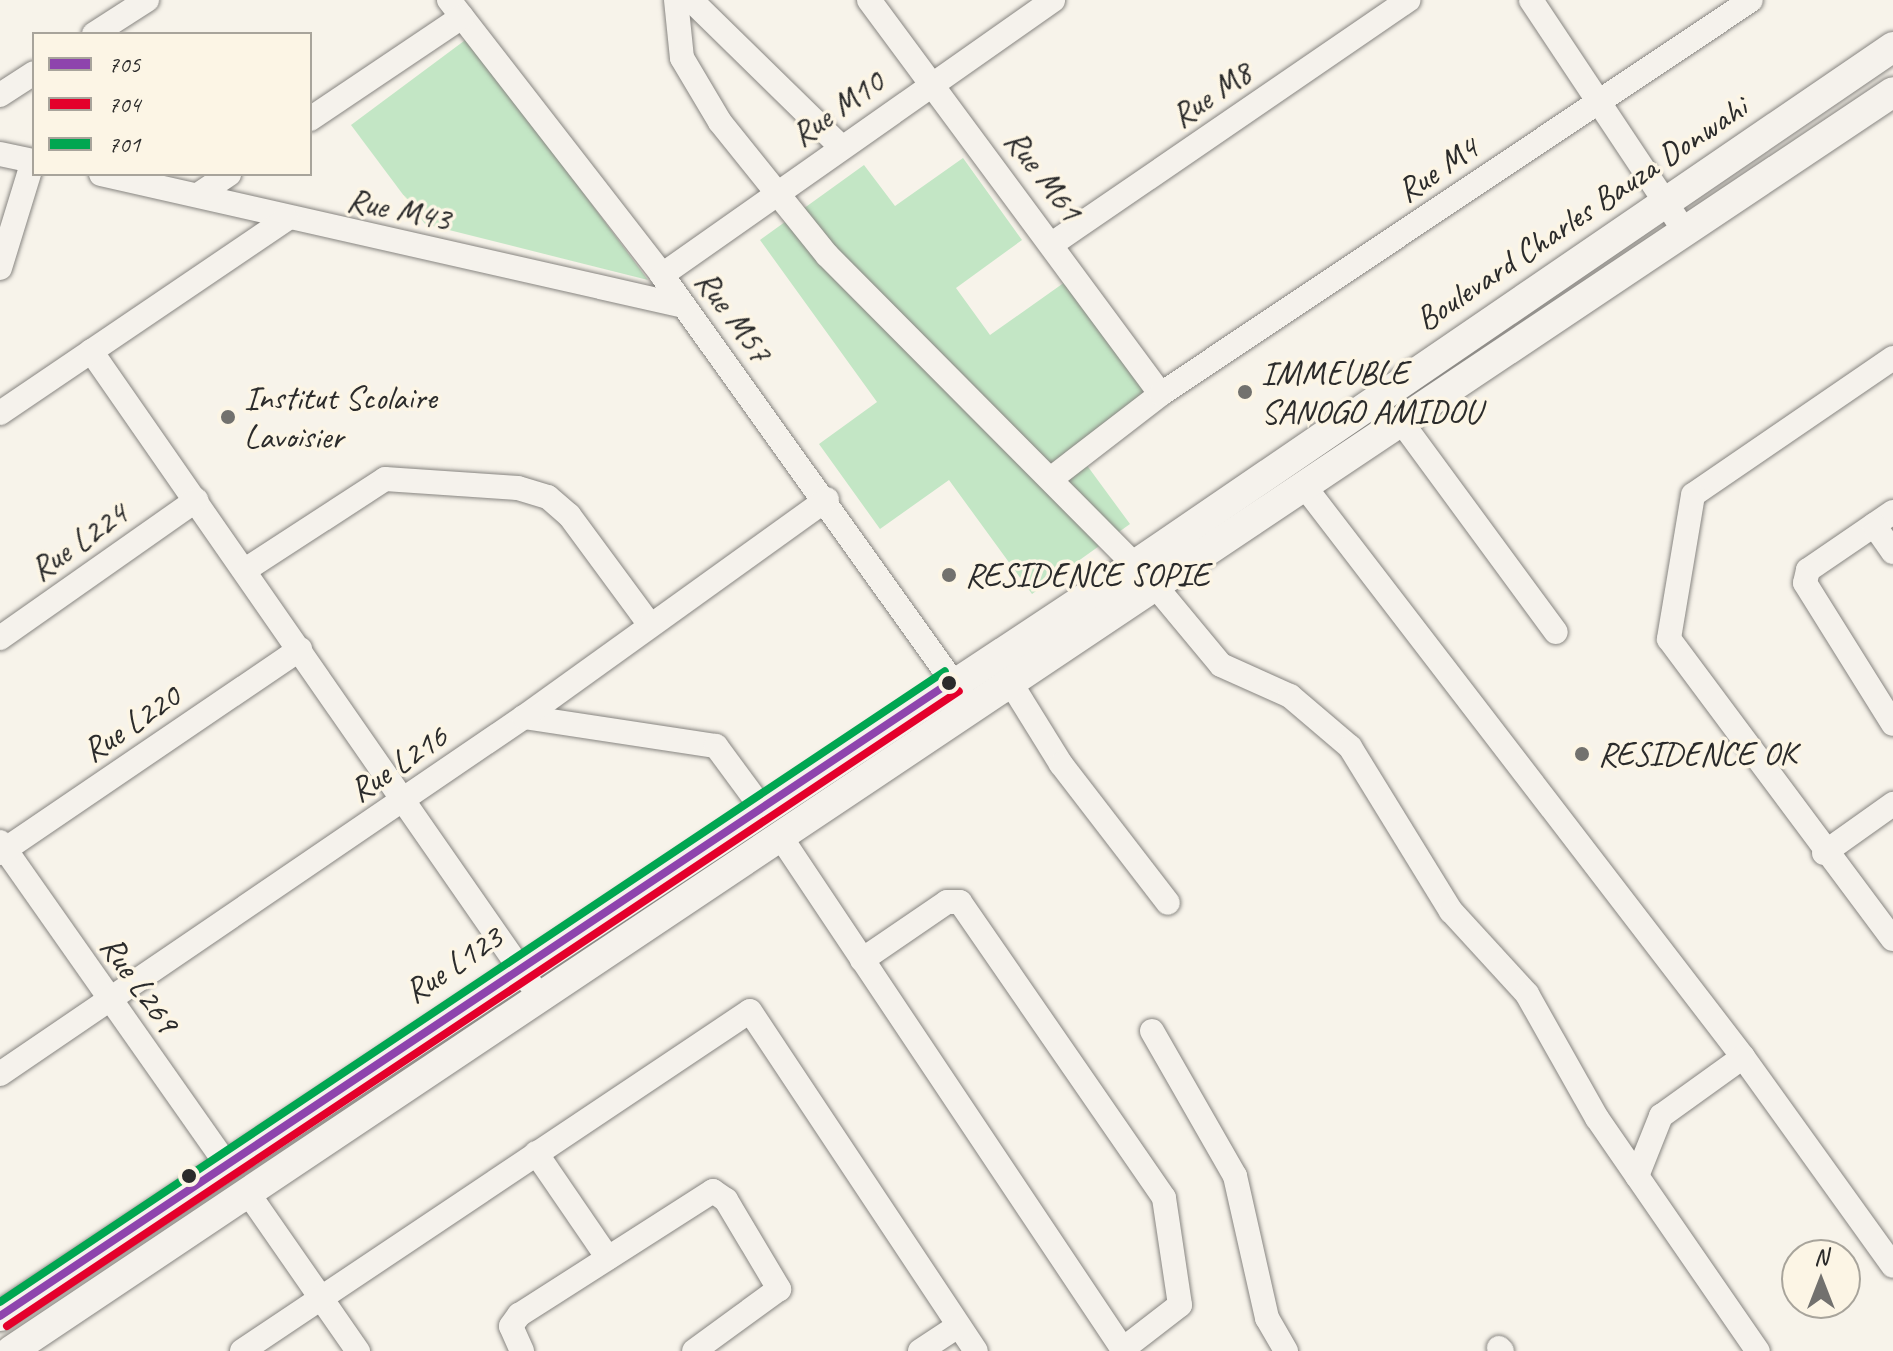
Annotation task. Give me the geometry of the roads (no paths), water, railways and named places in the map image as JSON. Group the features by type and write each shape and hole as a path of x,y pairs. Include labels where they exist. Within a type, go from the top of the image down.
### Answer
{"main road":[{"name":"Boulevard Charles Bauza Donwahi","path":"952,681 1135,565 1893,47"},
{"path":"11,1351 1157,588 1400,420 1892,96"},
{"name":"Rue L123","path":"0,1316 518,966 952,681"}],"street":[{"path":"97,32 147,0"},
{"path":"676,0 682,58 720,122 780,190 827,255 1052,478 1135,565"},
{"path":"691,0 841,147"},
{"name":"Rue M61","path":"869,0 1161,394"},
{"name":"Rue M10","path":"662,275 932,82 1053,0"},
{"name":"Rue M8","path":"1052,244 1408,0"},
{"path":"1531,0 1686,233"},
{"name":"Rue M4","path":"1052,478 1161,394 1751,0"},
{"path":"312,117 456,8"},
{"name":"Rue M57","path":"456,8 662,275 827,499 974,710"},
{"path":"0,95 32,74"},
{"path":"0,154 32,161"},
{"path":"0,268 32,164"},
{"name":"Rue M43","path":"112,176 201,193 286,219 684,306"},
{"path":"201,193 226,176"},
{"path":"0,413 286,219"},
{"path":"91,351 540,998"},
{"path":"1893,358 1693,495 1671,622 1677,657 1824,853 1893,939"},
{"path":"1400,420 1556,632"},
{"path":"245,570 385,479 548,497 648,622"},
{"path":"1305,487 1743,1057 1893,1266"},
{"name":"Rue L216","path":"0,1074 524,717 648,622 827,499"},
{"name":"Rue L224","path":"0,638 196,500"},
{"path":"1893,552 1884,518 1808,570 1805,583 1893,724"},
{"path":"1157,588 1221,665 1290,696 1350,747 1451,911 1527,994 1637,1176 1758,1351"},
{"name":"Rue L220","path":"2,848 300,649"},
{"path":"1012,685 1061,764 1168,903"},
{"path":"524,717 716,746 761,807"},
{"path":"1824,853 1893,804"},
{"path":"782,839 862,960 1123,1350 1180,1305 1169,1209 1155,1185 960,902 947,902 862,960"},
{"name":"Rue L269","path":"2,848 226,1163"},
{"path":"242,1351 750,1011 976,1351"},
{"path":"1152,1031 1235,1176 1267,1318 1286,1351"},
{"path":"1637,1176 1661,1116 1743,1057"},
{"path":"536,1153 608,1258"},
{"path":"522,1351 511,1326 519,1315 696,1196 713,1191 726,1200 779,1289 694,1351"},
{"path":"248,1193 358,1351"},
{"path":"920,1351 958,1326"}],"place":[{"name":"IMMEUBLE SANOGO AMIDOU","path":"1245,392"},
{"name":"Institut Scolaire Lavoisier","path":"228,417"},
{"name":"RESIDENCE SOPIE","path":"949,575"},
{"name":"RESIDENCE OK","path":"1582,754"}]}
